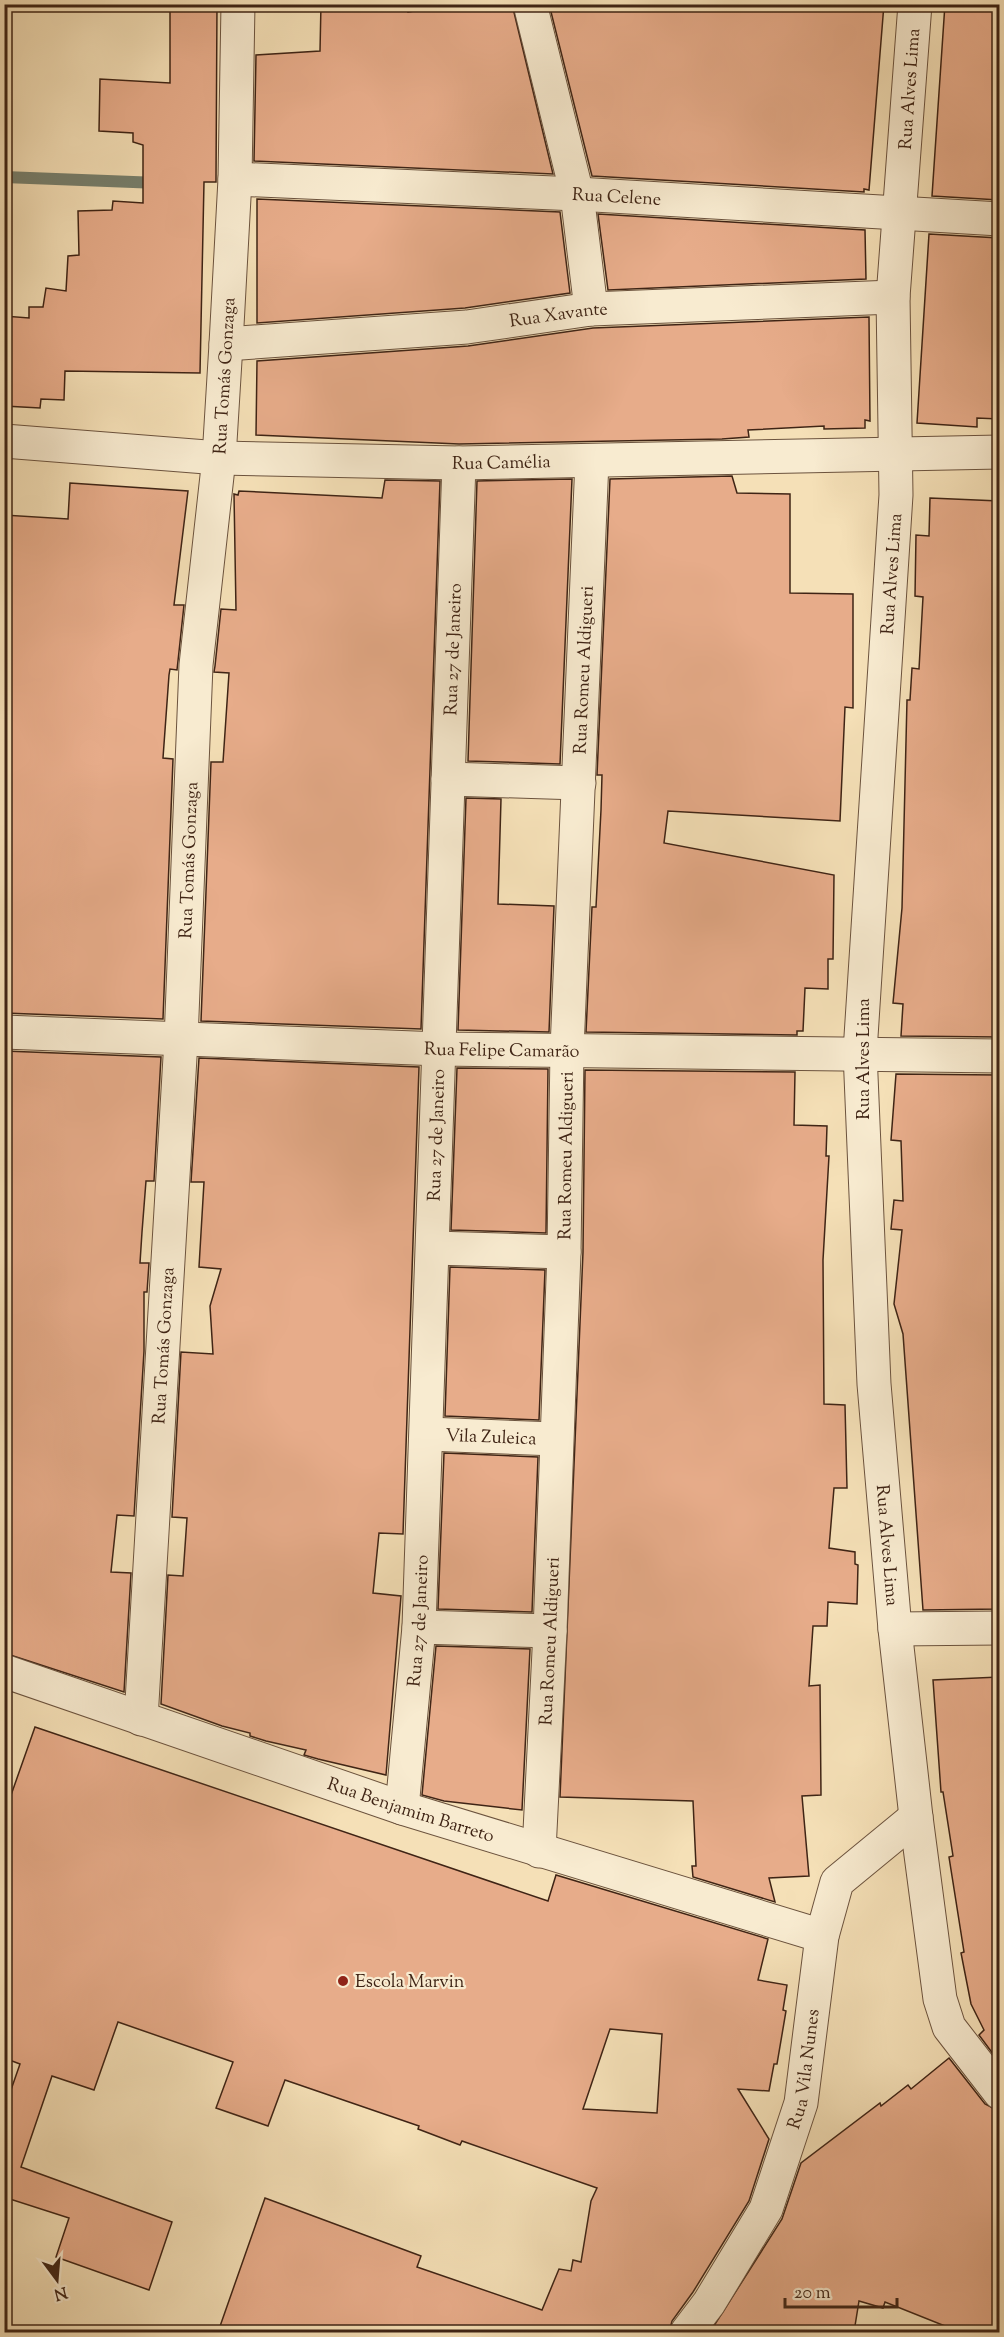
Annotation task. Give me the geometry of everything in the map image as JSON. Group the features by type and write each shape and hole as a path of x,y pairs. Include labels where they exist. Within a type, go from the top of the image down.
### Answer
{"street":[{"name":"Rua Tomás Gonzaga","path":"141,1719 181,1040 196,665 219,458 226,344 235,179 238,4"},
{"path":"530,4 576,194 591,309"},
{"name":"Rua Alves Lima","path":"915,4 893,297 896,495 860,1052 874,1384 895,1629 916,1817 940,1999 949,2027 999,2093"},
{"name":"Rua Celene","path":"235,179 576,194 999,219"},
{"name":"Rua Xavante","path":"226,344 467,327 591,309 893,297"},
{"name":"Rua Camélia","path":"4,441 219,458 459,463 999,452"},
{"name":"Rua Romeu Aldigueri","path":"539,1851 550,1631 564,1252 567,1049 592,461"},
{"name":"Rua 27 de Janeiro","path":"402,1808 419,1628 459,463"},
{"path":"448,779 579,783"},
{"name":"Rua Felipe Camarão","path":"4,1032 440,1048 860,1052 999,1056"},
{"path":"433,1248 564,1252"},
{"name":"Vila Zuleica","path":"427,1434 556,1439"},
{"path":"419,1628 550,1631"},
{"path":"895,1629 999,1628"},
{"name":"Rua Benjamim Barreto","path":"4,1671 402,1808 822,1936"},
{"name":"Rua Vila Nunes","path":"687,2332 709,2303 766,2209 801,2103 822,1936 837,1882 916,1817"}],"building":[{"path":"170,4 217,4 216,182 204,182 200,373 65,371 64,400 41,399 40,408 4,406 4,316 29,318 29,307 43,307 46,288 66,291 68,256 79,255 78,211 112,210 113,201 143,203 143,145 133,142 133,133 99,131 100,79 170,83"},
{"path":"321,4 407,4 408,12 453,4 512,4 553,174 254,161 256,55 320,51"},
{"path":"549,4 884,4 869,190 864,189 864,192 592,176"},
{"path":"945,4 999,4 999,200 932,196"},
{"path":"257,199 560,212 570,293 465,308 257,323"},
{"path":"598,214 865,230 866,279 608,290"},
{"path":"929,234 999,238 999,419 977,418 977,427 917,423"},
{"path":"869,317 870,421 865,420 865,428 824,429 824,426 748,430 749,437 722,439 459,444 256,435 257,361 468,346 593,328"},
{"path":"732,476 737,493 790,494 790,593 853,594 853,708 845,707 840,821 668,811 664,843 834,875 833,959 828,959 828,989 805,988 803,1031 797,1031 797,1035 586,1032 592,907 596,907 601,810 602,775 597,775 610,479"},
{"path":"572,479 560,764 468,761 477,481"},
{"path":"385,480 440,481 421,1029 201,1021 211,762 223,762 229,673 214,672 221,609 236,610 234,494 238,495 239,491 382,498"},
{"path":"70,483 188,491 174,605 184,605 177,670 170,669 169,675 163,758 173,759 163,1019 4,1013 4,515 68,519"},
{"path":"930,498 999,501 999,1037 901,1036 903,1004 893,1003 902,908 907,700 910,700 912,668 919,669 923,597 915,596 916,535 929,536"},
{"path":"466,798 501,799 498,904 554,906 549,1032 458,1030"},
{"path":"4,1051 161,1057 154,1181 146,1181 140,1263 149,1263 147,1292 144,1292 144,1351 134,1516 117,1515 111,1572 131,1573 124,1692 4,1653"},
{"path":"199,1058 419,1067 403,1534 379,1533 373,1593 401,1596 386,1775 304,1755 306,1750 250,1736 250,1733 222,1726 161,1704 168,1575 183,1576 187,1518 172,1517 181,1352 213,1354 210,1306 221,1269 199,1267 204,1182 191,1182"},
{"path":"457,1068 548,1069 546,1233 451,1230"},
{"path":"585,1070 795,1072 794,1125 827,1126 826,1156 829,1156 823,1260 824,1404 845,1405 847,1488 834,1488 829,1548 855,1552 855,1564 858,1565 857,1604 828,1602 827,1626 813,1626 809,1686 820,1685 821,1795 802,1796 809,1876 769,1878 775,1902 693,1877 692,1866 696,1866 693,1801 560,1797 583,1252"},
{"path":"896,1074 998,1075 999,1609 923,1610 903,1334 894,1304 902,1230 891,1229 894,1200 903,1201 901,1141 891,1140"},
{"path":"450,1267 545,1270 539,1420 445,1416"},
{"path":"444,1453 538,1457 532,1612 438,1609"},
{"path":"436,1646 530,1649 522,1810 444,1801 422,1795"},
{"path":"999,1677 999,2062 979,2035 984,2030 971,2004 961,1953 964,1952 949,1857 953,1856 943,1792 941,1792 933,1680"},
{"name":"Escola Marvin","path":"35,1727 548,1901 556,1875 768,1939 758,1980 787,1985 783,2010 786,2011 777,2064 774,2064 769,2091 738,2089 769,2139 749,2201 693,2292 672,2321 669,2332 218,2332 265,2198 421,2256 417,2267 542,2310 559,2269 571,2271 573,2260 581,2262 591,2201 597,2188 462,2141 460,2145 418,2129 419,2126 285,2080 268,2126 216,2108 233,2062 118,2022 94,2090 52,2076 21,2167 172,2222 149,2290 56,2257 69,2218 10,2199 4,2200 4,2110 20,2064 4,2058 4,1815","holes":["610,2029 662,2034 657,2113 583,2109"]},
{"path":"949,2058 985,2104 999,2111 999,2332 960,2332 885,2302 883,2308 859,2301 854,2332 710,2332 782,2219 801,2163 880,2103 881,2106 908,2085 911,2089"}],"waterway":[{"path":"4,177 159,183"}],"place":[{"name":"Escola Marvin","path":"343,1981"}]}
